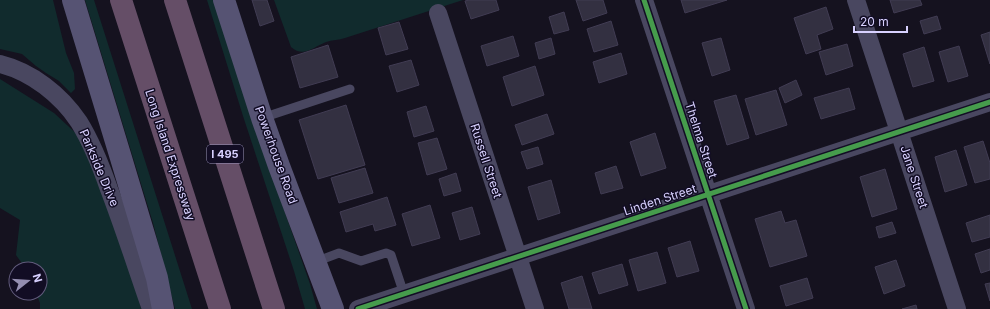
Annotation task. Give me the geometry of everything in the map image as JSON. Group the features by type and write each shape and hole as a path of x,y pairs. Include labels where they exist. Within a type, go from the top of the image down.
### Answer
{"highway":[{"name":"Long Island Expressway","path":"121,0 220,309"},
{"name":"I 495","path":"175,0 274,309"}],"main road":[{"path":"73,0 122,158 157,278 163,309"},
{"name":"Powerhouse Road","path":"224,0 262,118 333,309"}],"street":[{"name":"Thelma Street","path":"644,0 746,309"},
{"name":"Jane Street","path":"856,0 957,309"},
{"name":"Russell Street","path":"438,13 535,309"},
{"name":"Parkside Drive","path":"0,64 30,76 42,84 71,111 79,122 102,170 127,237 151,309"},
{"name":"Linden Street","path":"358,309 990,102"}],"lane":[{"path":"262,118 350,89"},
{"path":"315,262 339,253 361,261 386,253 391,255 404,294"}],"green space":[{"path":"0,0 53,0 66,53 74,73 75,89 71,93 59,81 36,66 22,54 0,49"},
{"path":"85,0 94,0 192,309 175,309 153,223"},
{"path":"207,0 214,0 254,124 310,284 317,309 305,309"},
{"path":"274,0 463,0 345,38 326,42 313,49 300,52 291,47"},
{"path":"0,79 54,113 81,138 136,283 141,309 40,309 39,301 48,301 48,261 20,261 16,255 20,220 0,208"}],"building":[{"path":"252,0 267,0 274,21 260,26"},
{"path":"496,0 499,10 471,19 465,1"},
{"path":"576,0 603,0 607,13 583,21"},
{"path":"681,0 727,0 685,13"},
{"path":"890,0 920,0 922,5 894,13"},
{"path":"826,7 833,29 817,35 821,49 806,54 794,18"},
{"path":"564,12 569,30 554,34 549,17"},
{"path":"937,16 941,29 924,34 920,21"},
{"path":"611,21 618,45 594,52 587,29"},
{"path":"399,22 408,49 386,55 378,28"},
{"path":"990,32 990,64 981,35"},
{"path":"513,36 519,56 487,66 481,46"},
{"path":"551,38 555,54 539,59 535,43"},
{"path":"721,38 730,70 712,76 702,43"},
{"path":"847,44 853,66 826,75 819,52"},
{"path":"328,45 338,77 300,88 291,57"},
{"path":"959,46 968,76 948,82 939,52"},
{"path":"924,47 934,81 913,87 903,54"},
{"path":"621,53 627,74 599,83 593,62"},
{"path":"411,60 419,85 397,92 389,66"},
{"path":"535,66 544,95 512,106 503,77"},
{"path":"796,80 802,95 785,103 779,88"},
{"path":"849,88 855,109 821,119 814,98"},
{"path":"776,90 787,125 756,135 745,99"},
{"path":"736,95 749,138 727,145 714,101"},
{"path":"346,105 365,165 318,179 299,120"},
{"path":"426,106 434,131 414,137 407,112"},
{"path":"547,114 554,134 522,145 515,125"},
{"path":"655,133 666,168 641,176 630,142"},
{"path":"437,138 447,169 427,175 418,143"},
{"path":"983,141 990,163 990,179 975,183 964,147"},
{"path":"538,147 543,164 527,169 521,152"},
{"path":"956,150 967,185 945,192 935,157"},
{"path":"616,166 623,188 601,194 595,173"},
{"path":"365,168 373,193 339,203 331,178"},
{"path":"885,169 897,209 872,217 860,177"},
{"path":"456,173 461,191 444,196 439,179"},
{"path":"551,180 560,213 538,220 528,187"},
{"path":"387,197 396,225 375,231 373,224 346,232 340,212"},
{"path":"430,205 440,238 412,246 402,214"},
{"path":"472,207 480,234 460,240 452,213"},
{"path":"781,211 785,223 796,220 807,256 770,267 755,219"},
{"path":"990,215 990,237 972,242 966,223"},
{"path":"892,222 896,233 879,238 876,227"},
{"path":"690,241 699,271 677,277 668,248"},
{"path":"990,249 990,270 981,273 975,254"},
{"path":"657,252 666,283 638,291 629,260"},
{"path":"896,260 905,286 884,294 875,267"},
{"path":"622,264 628,285 599,294 592,273"},
{"path":"582,276 592,309 569,309 561,283"},
{"path":"807,278 813,298 786,306 780,286"},
{"path":"990,283 990,301 985,284"},
{"path":"916,305 917,309 902,309"}],"cycle path":[{"path":"644,0 746,309"},
{"path":"358,309 990,102"}]}
